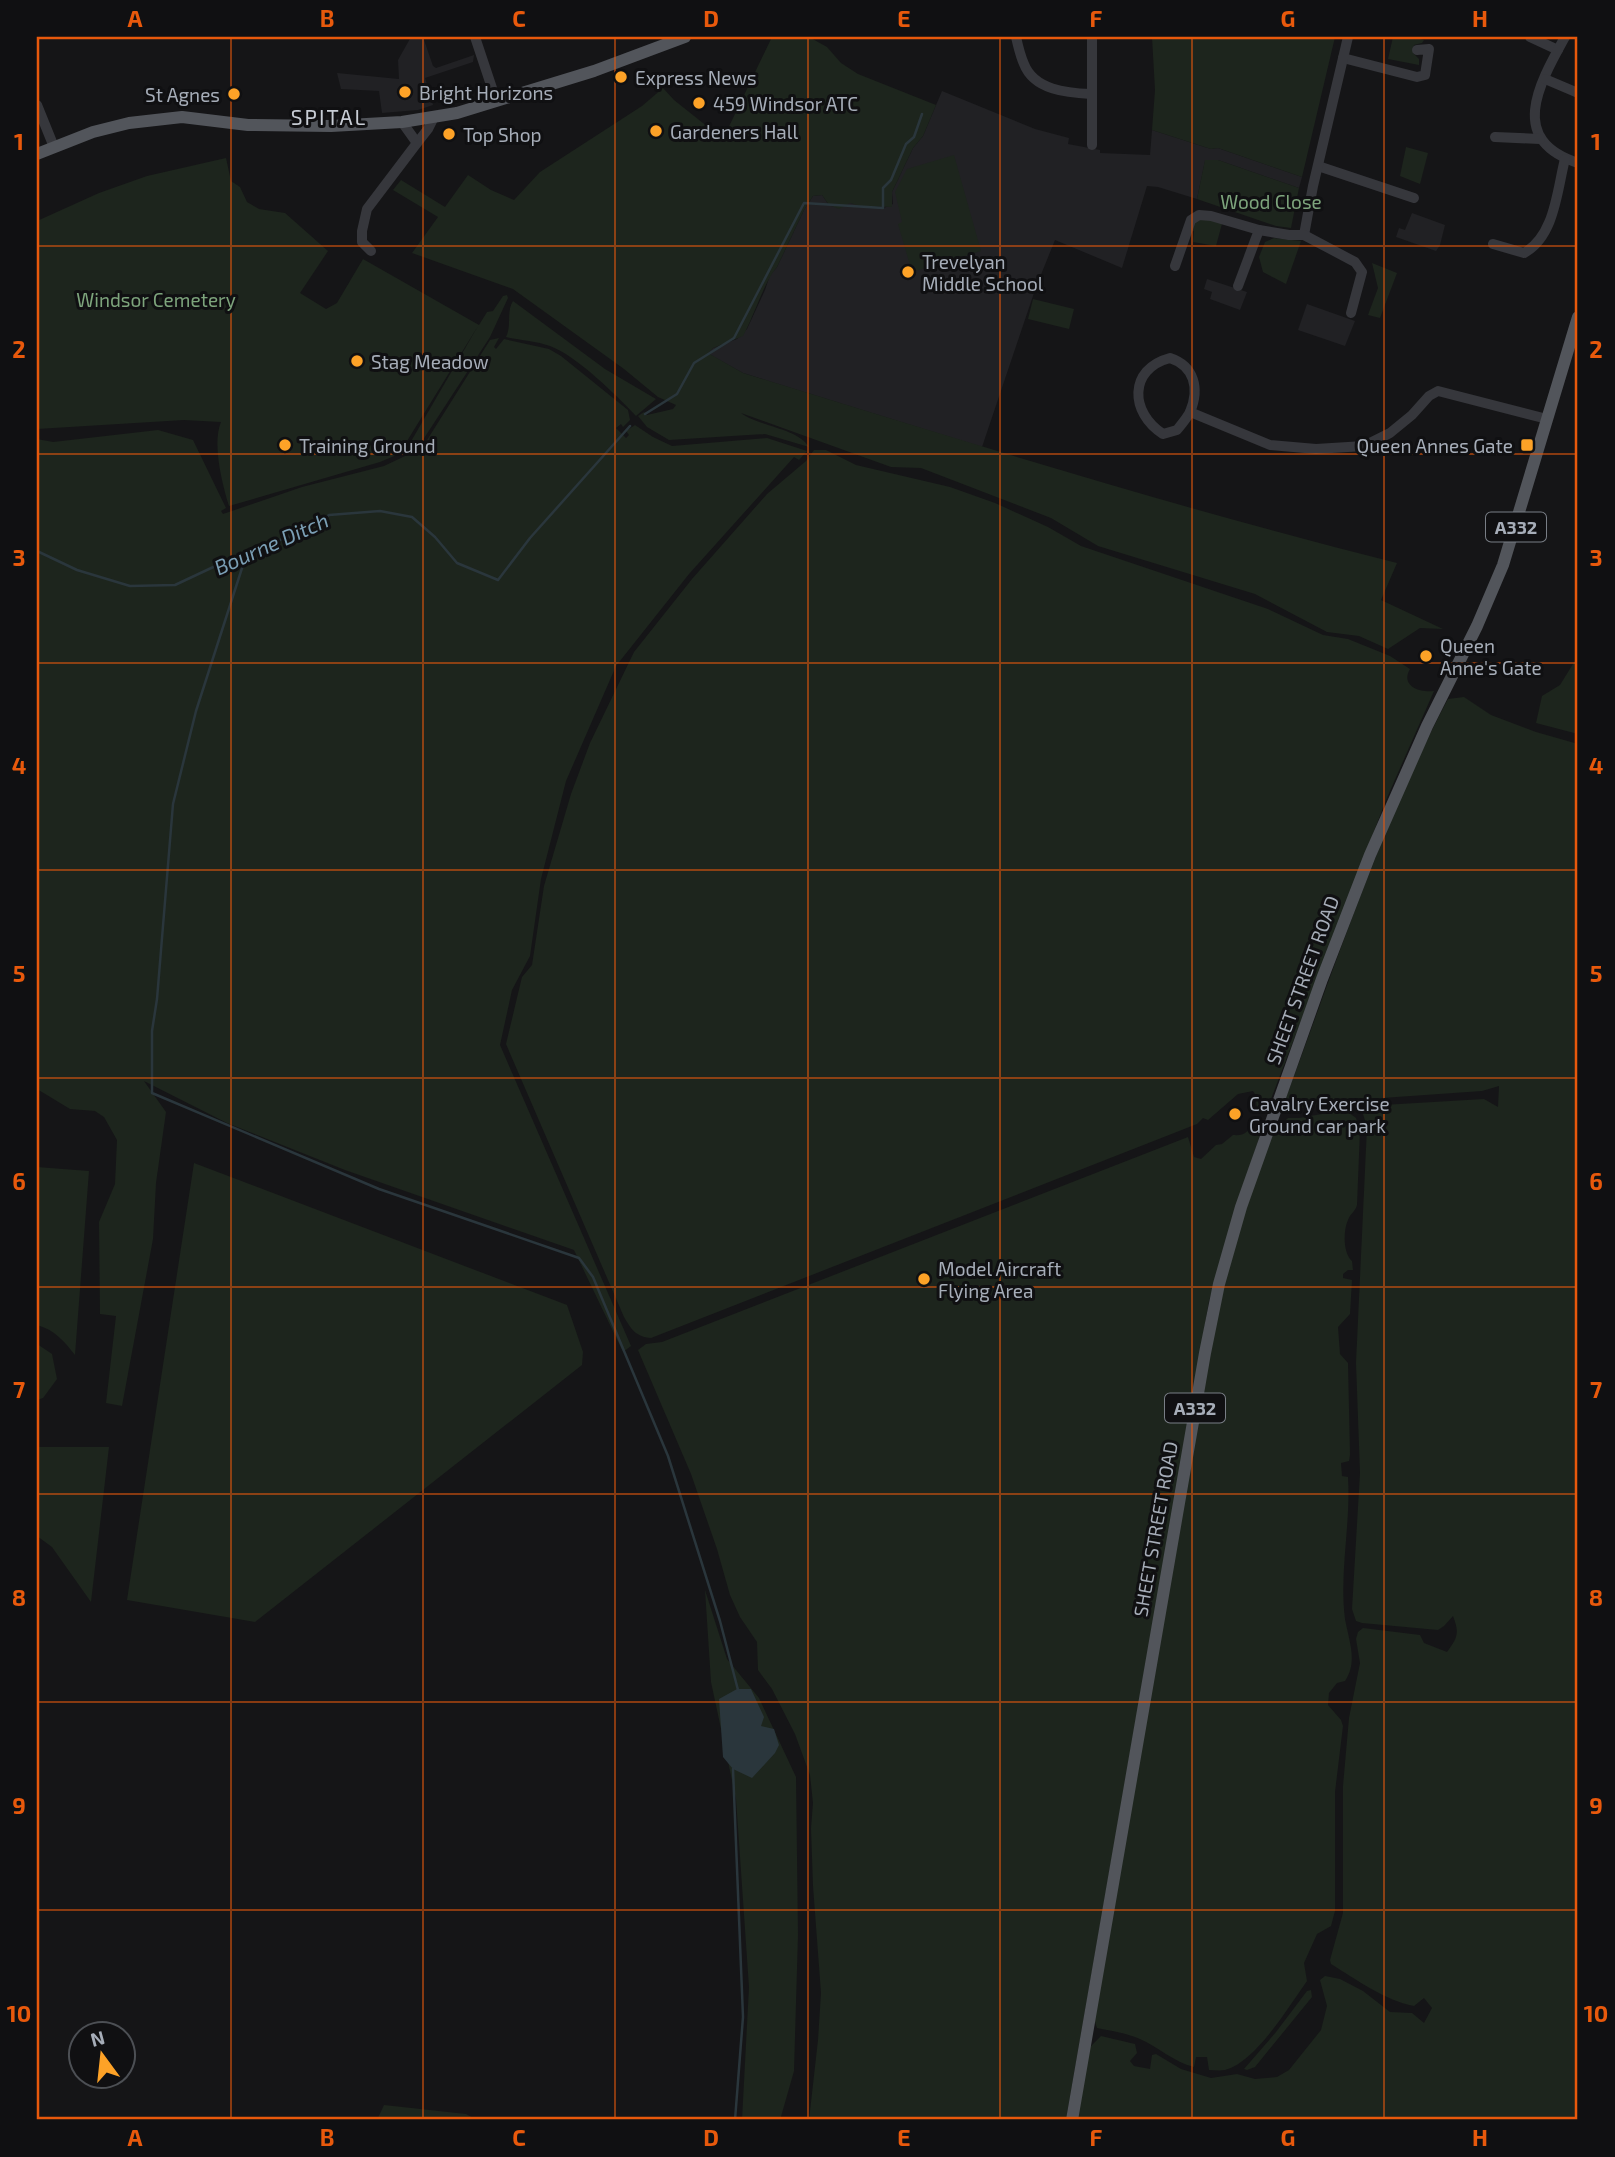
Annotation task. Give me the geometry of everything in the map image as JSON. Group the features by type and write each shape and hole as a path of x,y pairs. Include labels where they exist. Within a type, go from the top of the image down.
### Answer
{"main road":[{"path":"37,154 93,132 129,123 182,117 248,125 331,126 402,122 457,113 594,71 685,37"},
{"name":"A332","path":"1547,419 1578,317"},
{"name":"SHEET STREET ROAD","path":"1072,2120 1219,1284 1241,1207 1322,979 1370,855 1503,565 1547,419"}],"street":[{"path":"475,37 496,100"},
{"path":"1016,37 1024,67 1035,80 1056,90 1091,94"},
{"path":"1091,145 1092,37"},
{"path":"1304,235 1348,37"},
{"path":"1530,37 1558,50"},
{"path":"1565,37 1537,98 1535,114 1540,139 1545,146 1578,163"},
{"path":"1343,58 1417,78 1425,75 1429,49 1417,50"},
{"path":"1545,79 1578,93"},
{"path":"37,105 54,147"},
{"path":"371,251 362,242 367,209 428,130 434,117"},
{"path":"402,122 417,143"},
{"path":"1495,137 1540,139"},
{"path":"1493,244 1524,253 1537,246 1547,232 1566,159"},
{"path":"1318,166 1414,198"},
{"path":"1175,266 1191,220 1199,215 1259,230 1304,235 1355,262 1362,272 1351,313"},
{"path":"1238,286 1259,230"},
{"path":"1170,358 1183,362 1192,372 1194,391 1190,412 1177,430 1163,434 1151,426 1141,408 1138,388 1144,372 1156,362 1170,358"},
{"path":"1190,412 1270,445 1316,449 1364,446 1390,433 1429,396 1438,391 1547,419"}],"shaded area":[{"name":"Bright Horizons","path":"411,37 423,37 436,68 474,55 473,62 425,78 433,105 418,110 382,113 379,91 341,89 337,73 399,79 398,60"},
{"name":"Trevelyan Middle School","path":"942,91 1035,129 1069,138 1068,144 1100,150 1100,153 1150,155 1152,130 1211,149 1218,148 1302,177 1299,188 1218,160 1205,161 1197,199 1147,186 1122,268 1055,240 1036,287 982,447 743,373 707,353 737,339 747,329 770,275 777,267 813,196 822,195 829,205 850,203 884,208 893,204 892,192 913,148 923,136"},
{"path":"1412,213 1445,225 1436,251 1396,237 1399,228 1405,230"},
{"path":"1207,279 1247,292 1240,310 1210,299 1212,292 1204,289"},
{"path":"1307,304 1355,321 1345,346 1298,330"},
{"path":"737,1689 751,1689 764,1717 761,1726 774,1729 779,1745 752,1778 733,1769 723,1757 719,1699"}],"green space":[{"path":"770,37 809,37 827,47 841,63 858,74 936,105 923,136 913,148 892,192 892,207 850,203 839,209 829,205 822,195 813,196 768,281 743,336 713,348 708,353 743,373 987,448 1233,520 1397,563 1381,600 1443,629 1420,628 1388,649 1359,636 1327,632 1255,594 1098,546 1051,518 921,468 891,467 741,413 796,435 809,447 765,434 669,440 647,427 638,416 644,412 647,415 673,409 676,405 658,397 624,369 513,289 412,253 438,217 393,190 401,180 445,207 468,175 491,190 514,200 540,172 642,106 663,88 723,139"},
{"path":"1152,37 1335,37 1302,177 1218,148 1211,149 1152,130 1155,90"},
{"path":"1393,37 1424,40 1414,45 1413,53 1419,59 1419,65 1388,59"},
{"path":"1406,147 1428,153 1420,184 1400,176"},
{"path":"954,155 981,251 912,272 898,224 902,222 895,192 907,169"},
{"name":"Windsor Cemetery","path":"226,158 231,181 240,187 247,202 259,209 285,213 328,251 300,293 326,309 337,303 363,259 479,325 487,312 493,311 503,296 507,295 508,298 490,337 419,446 406,450 478,326 399,454 229,506 218,452 221,422 184,420 37,429 37,221 99,193 147,176"},
{"name":"Wood Close","path":"1205,160 1218,160 1299,188 1291,228 1276,226 1197,199"},
{"path":"1197,217 1223,220 1216,246 1193,242 1194,231 1187,229"},
{"path":"1274,238 1301,241 1286,284 1263,272 1259,257 1265,242"},
{"path":"1372,263 1397,273 1380,318 1368,315 1378,288"},
{"path":"1033,299 1074,309 1069,329 1028,319"},
{"path":"513,301 605,369 656,399 636,416 596,377 561,351 545,344 506,337"},
{"path":"499,338 494,347 496,349 504,339 549,349 561,356 628,410 630,420 623,427 621,424 616,428 626,438 629,435 626,431 635,425 672,446 767,438 807,451 799,460 794,457 689,574 616,666 566,781 541,879 530,956 512,990 500,1045 631,1346 623,1352 574,1250 345,1170 227,1123 144,1081 166,1112 156,1183 153,1239 122,1406 106,1403 116,1316 100,1314 99,1222 115,1184 117,1140 104,1117 95,1111 70,1109 37,1089 37,439 53,442 158,430 193,440 226,508 221,511 223,514 302,487 384,466 422,448 490,340"},
{"path":"814,450 826,450 856,465 950,487 995,503 1048,527 1081,546 1268,609 1323,635 1348,639 1390,656 1410,669 1408,680 1413,687 1434,691 1386,800 1271,1099 1257,1108 1253,1091 1238,1094 1208,1120 1203,1118 1197,1124 651,1338 634,1332 624,1317 506,1044 522,977 532,965 544,886 571,794 590,743 634,652 692,579 767,494 806,461"},
{"path":"1578,656 1578,734 1536,723 1542,696 1560,685"},
{"path":"1464,697 1491,715 1578,744 1578,2120 1076,2120 1089,2048 1101,2036 1135,2044 1137,2053 1130,2061 1134,2066 1150,2069 1152,2055 1156,2054 1181,2069 1211,2078 1237,2074 1255,2079 1277,2077 1289,2070 1321,2030 1327,2006 1320,1980 1325,1976 1340,1979 1363,1991 1390,2012 1412,2013 1424,2023 1432,2008 1424,1998 1414,2006 1381,1994 1331,1964 1330,1960 1343,1913 1343,1786 1349,1718 1360,1663 1356,1639 1358,1632 1363,1628 1420,1635 1424,1643 1447,1652 1457,1632 1453,1616 1438,1630 1362,1623 1356,1621 1352,1609 1360,1473 1356,1363 1367,1127 1363,1114 1366,1106 1484,1099 1498,1107 1499,1086 1482,1091 1354,1098 1291,1110 1284,1103 1360,898 1401,797 1448,699"},
{"path":"1345,1110 1356,1118 1360,1130 1357,1205 1346,1225 1345,1236 1345,1247 1353,1270 1343,1274 1343,1278 1352,1280 1350,1314 1338,1327 1340,1354 1348,1363 1350,1455 1349,1461 1341,1463 1342,1476 1348,1477 1344,1601 1352,1659 1345,1681 1337,1683 1329,1693 1328,1705 1343,1726 1335,1792 1335,1911 1331,1926 1317,1934 1304,1963 1307,1981 1271,2032 1237,2065 1225,2070 1209,2070 1207,2057 1196,2057 1194,2067 1187,2065 1140,2039 1097,2028 1093,2016 1203,1384 1232,1250 1271,1134 1288,1118"},
{"path":"1254,1120 1262,1129 1209,1301 1066,2120 809,2120 821,1993 813,1886 813,1803 810,1775 795,1734 772,1689 758,1670 757,1642 740,1617 730,1595 691,1474 638,1350 646,1344 662,1342 1188,1137 1194,1157 1201,1159 1216,1145 1222,1144 1233,1135 1246,1132"},
{"path":"194,1163 567,1305 583,1352 582,1365 255,1622 127,1600"},
{"path":"37,1167 89,1171 75,1355 54,1333 37,1325"},
{"path":"37,1344 52,1354 57,1379 43,1398 37,1400"},
{"path":"37,1447 109,1447 91,1602 52,1547 37,1536"},
{"path":"705,1590 727,1659 759,1698 796,1777 798,1935 794,2071 780,2120 742,2120 749,1987 736,1799 711,1682"},
{"path":"1311,1990 1312,1997 1255,2067 1244,2069 1307,1991"},
{"path":"384,2105 466,2114 477,2120 377,2120"}],"waterway":[{"name":"Bourne Ditch","path":"645,414 677,394 694,363 734,338 804,203 883,208 883,188 891,180 906,144 914,137 922,114"},
{"name":"Bourne Ditch","path":"37,551 77,570 130,586 175,585 241,554 305,531 329,515 380,511 412,517 435,537 457,563 498,580 530,538 630,426"},
{"path":"241,554 243,565 196,711 173,804 152,1031 152,1093 379,1189 579,1258 593,1277 668,1456 720,1621 738,1690"},
{"path":"733,1769 743,2017 735,2120"}],"place":[{"name":"Express News","path":"621,77"},
{"name":"Bright Horizons","path":"405,92"},
{"name":"St Agnes","path":"234,94"},
{"name":"459 Windsor ATC","path":"699,103"},
{"name":"Gardeners Hall","path":"656,131"},
{"name":"Top Shop","path":"449,134"},
{"name":"Trevelyan Middle School","path":"908,272"},
{"name":"Stag Meadow","path":"357,361"},
{"name":"Training Ground","path":"285,445"},
{"name":"Queen Annes Gate","path":"1527,445"},
{"name":"Queen Anne's Gate","path":"1426,656"},
{"name":"Cavalry Exercise Ground car park","path":"1235,1114"},
{"name":"Model Aircraft Flying Area","path":"924,1279"}],"district":[{"name":"SPITAL","path":"329,116"}]}
